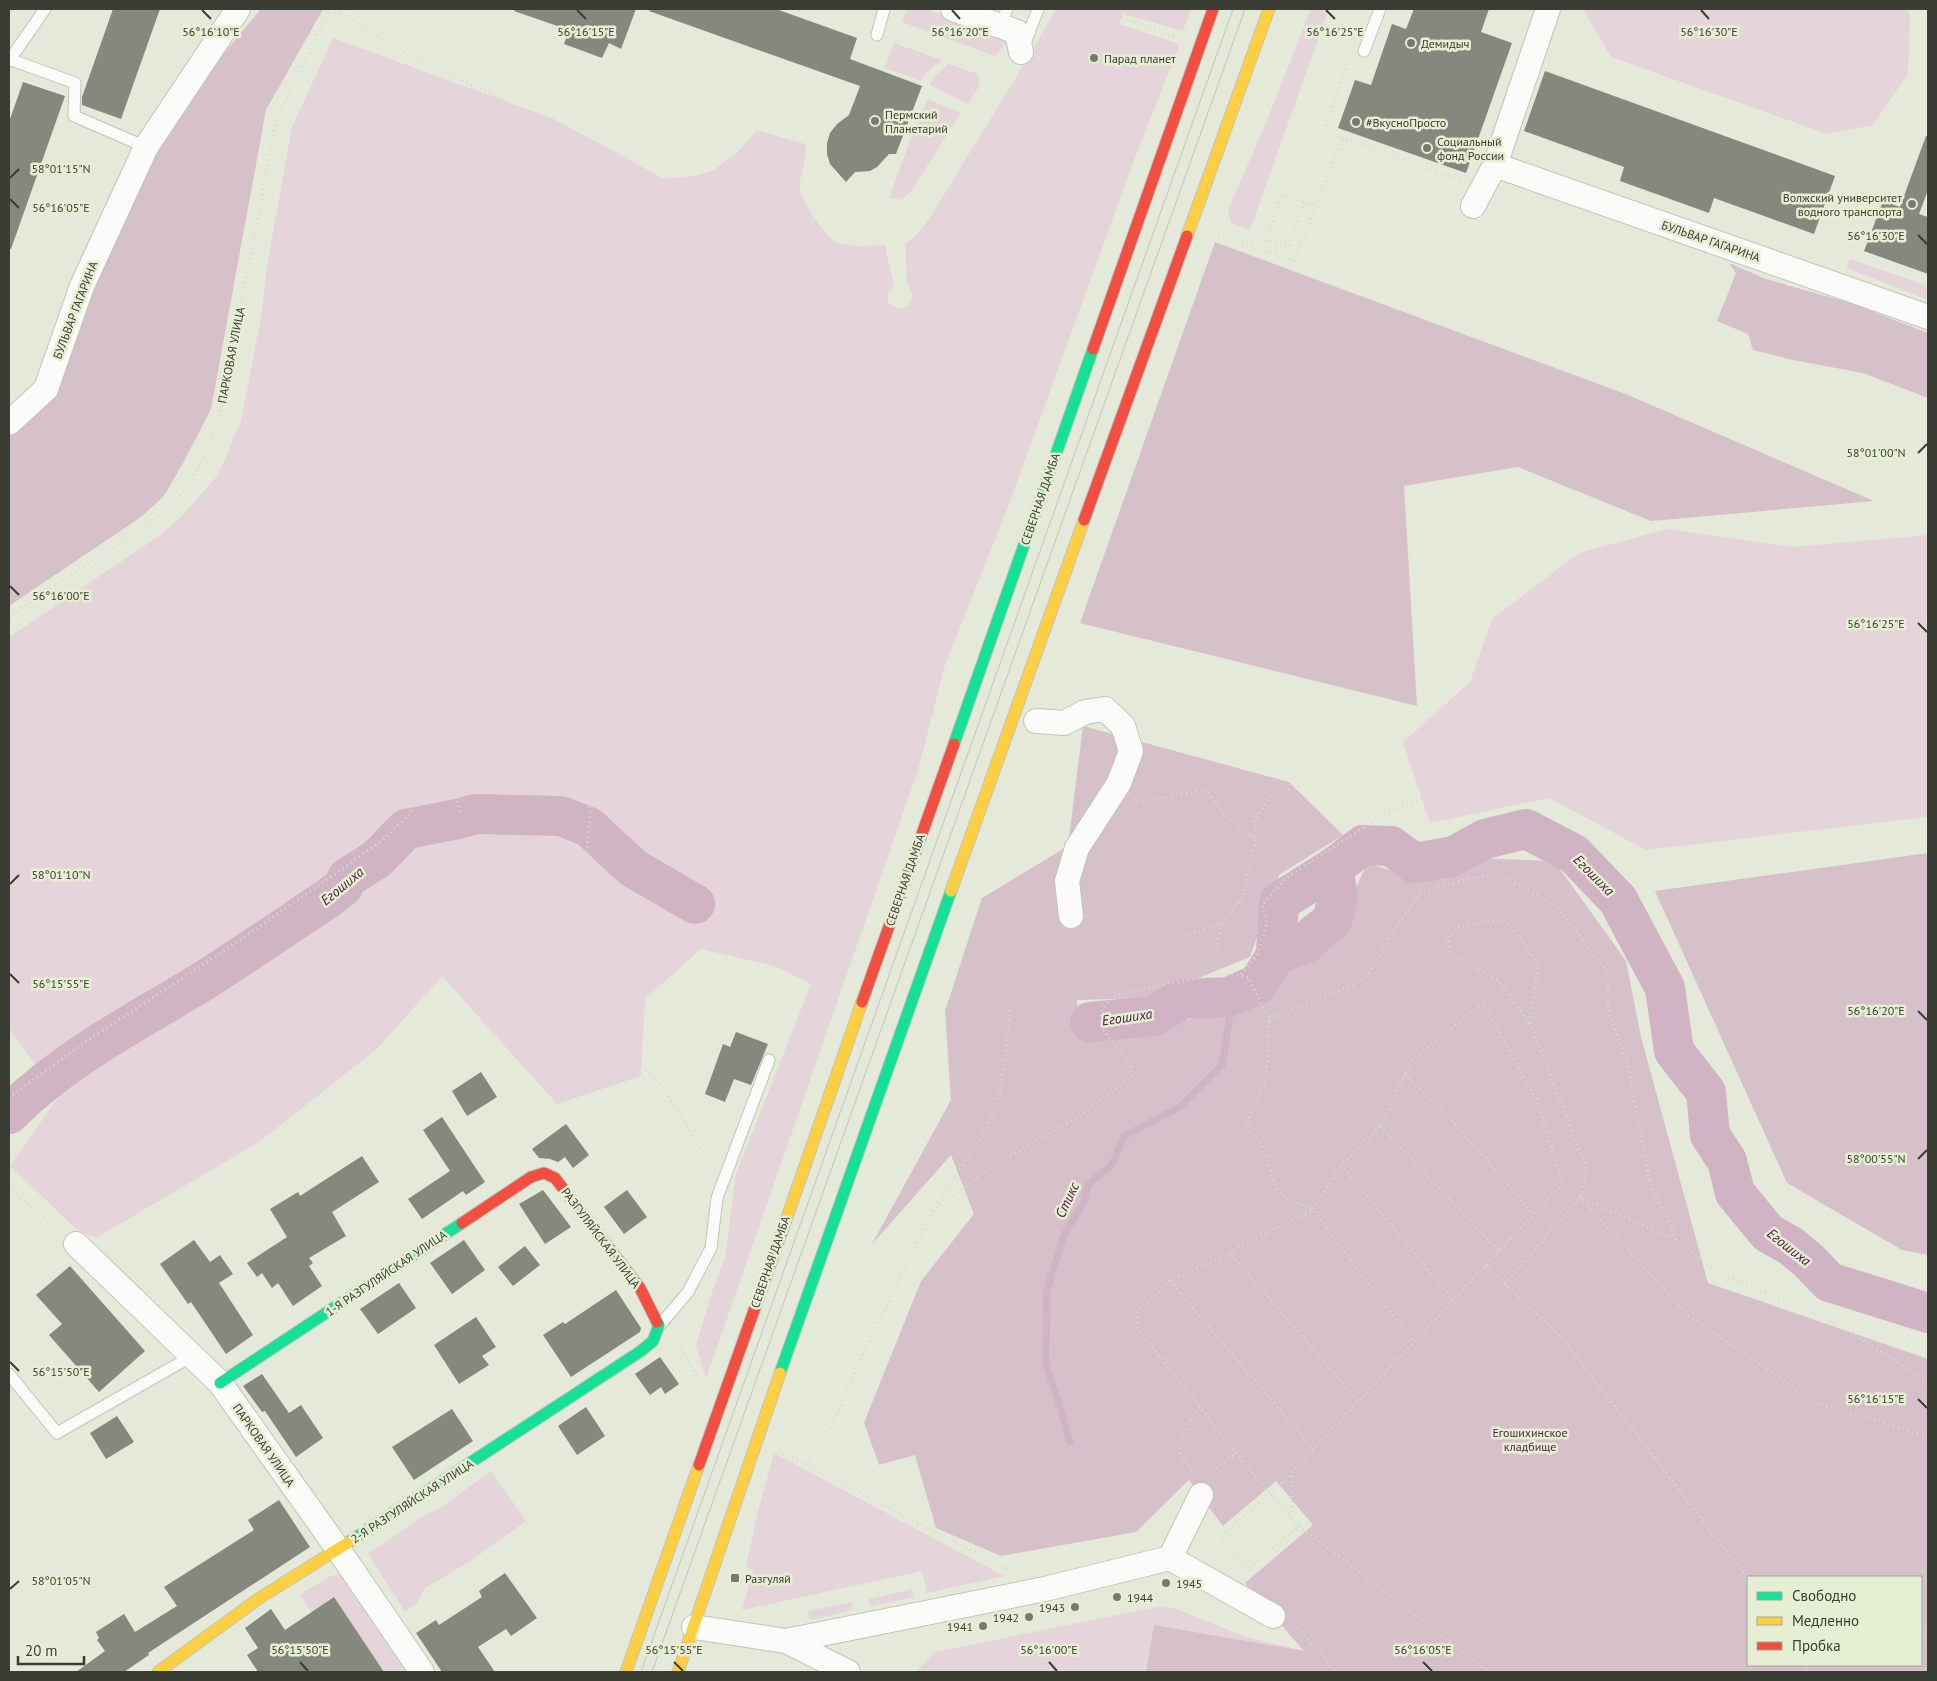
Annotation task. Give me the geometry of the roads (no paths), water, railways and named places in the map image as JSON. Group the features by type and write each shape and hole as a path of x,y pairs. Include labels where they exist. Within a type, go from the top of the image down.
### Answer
{"main road":[{"name":"СЕВЕРНАЯ ДАМБА","path":"626,1672 1213,9"},
{"path":"678,1672 793,1335 1011,721 1235,106 1268,9"},
{"name":"1-Я РАЗГУЛЯЙСКАЯ УЛИЦА","path":"220,1383 530,1177 544,1173 555,1178"},
{"name":"РАЗГУЛЯЙСКАЯ УЛИЦА","path":"555,1178 640,1288 660,1325"},
{"name":"2-Я РАЗГУЛЯЙСКАЯ УЛИЦА","path":"158,1672 258,1599 338,1549 641,1351 653,1341 660,1325"}],"street":[{"name":"БУЛЬВАР ГАГАРИНА","path":"9,423 46,388 82,286 146,147 238,9"},
{"path":"953,9 1004,17 1017,32 1021,52"},
{"path":"1478,197 1495,165 1548,9"},
{"name":"БУЛЬВАР ГАГАРИНА","path":"1495,165 1928,317"},
{"path":"1036,722 1064,723 1085,712 1105,709 1123,726 1131,751 1119,783 1077,848 1067,881 1071,916"},
{"name":"ПАРКОВАЯ УЛИЦА","path":"76,1244 220,1383 338,1549 422,1672"},
{"path":"1170,1558 1201,1482"},
{"path":"786,1641 1045,1589 1170,1558 1283,1619"},
{"path":"694,1628 786,1641 848,1672"}],"lane":[{"path":"45,9 9,59 75,83 74,116 146,147"},
{"path":"877,35 884,9"},
{"path":"1021,52 1038,9"},
{"path":"1364,51 1380,9"},
{"path":"660,1325 688,1292 711,1248 717,1198 769,1060"},
{"path":"9,1374 57,1433 192,1356"}],"waterway":[{"name":"Егошиха","path":"9,1114 76,1059 216,973 327,899 343,887 347,878 377,859 406,829 475,814 561,816 589,827 633,868 695,904"},
{"name":"Егошиха","path":"1090,1022 1153,1016 1183,999 1228,997 1258,984 1276,955 1279,902 1333,868 1363,845 1391,846 1414,863 1454,856 1485,839 1526,829 1574,854 1618,900 1665,988 1674,1051 1706,1092 1710,1135 1727,1161 1735,1193 1768,1233 1791,1246 1829,1282 1928,1313"},
{"path":"1276,955 1308,942 1332,921 1338,897 1333,868"},
{"name":"Стикс","path":"1070,1442 1046,1364 1047,1290 1064,1235 1084,1202 1088,1184 1112,1165 1124,1136 1180,1107 1222,1065 1229,1022 1228,997"}],"tram line":[{"path":"641,1672 1233,9"},
{"path":"652,1672 1245,9"}],"place":[{"name":"Демидыч","path":"1411,43"},
{"name":"Парад планет","path":"1094,58"},
{"name":"Пермский Планетарий","path":"875,121"},
{"name":"#ВкусноПросто","path":"1356,122"},
{"name":"Социальный фонд России","path":"1427,148"},
{"name":"Волжский университет водного транспорта","path":"1912,204"},
{"name":"Разгуляй","path":"735,1578"},
{"name":"1945","path":"1166,1583"},
{"name":"1944","path":"1117,1597"},
{"name":"1943","path":"1075,1607"},
{"name":"1942","path":"1029,1617"},
{"name":"1941","path":"983,1626"}],"park label":[{"name":"Егошихинское кладбище","path":"1530,1439"}]}
